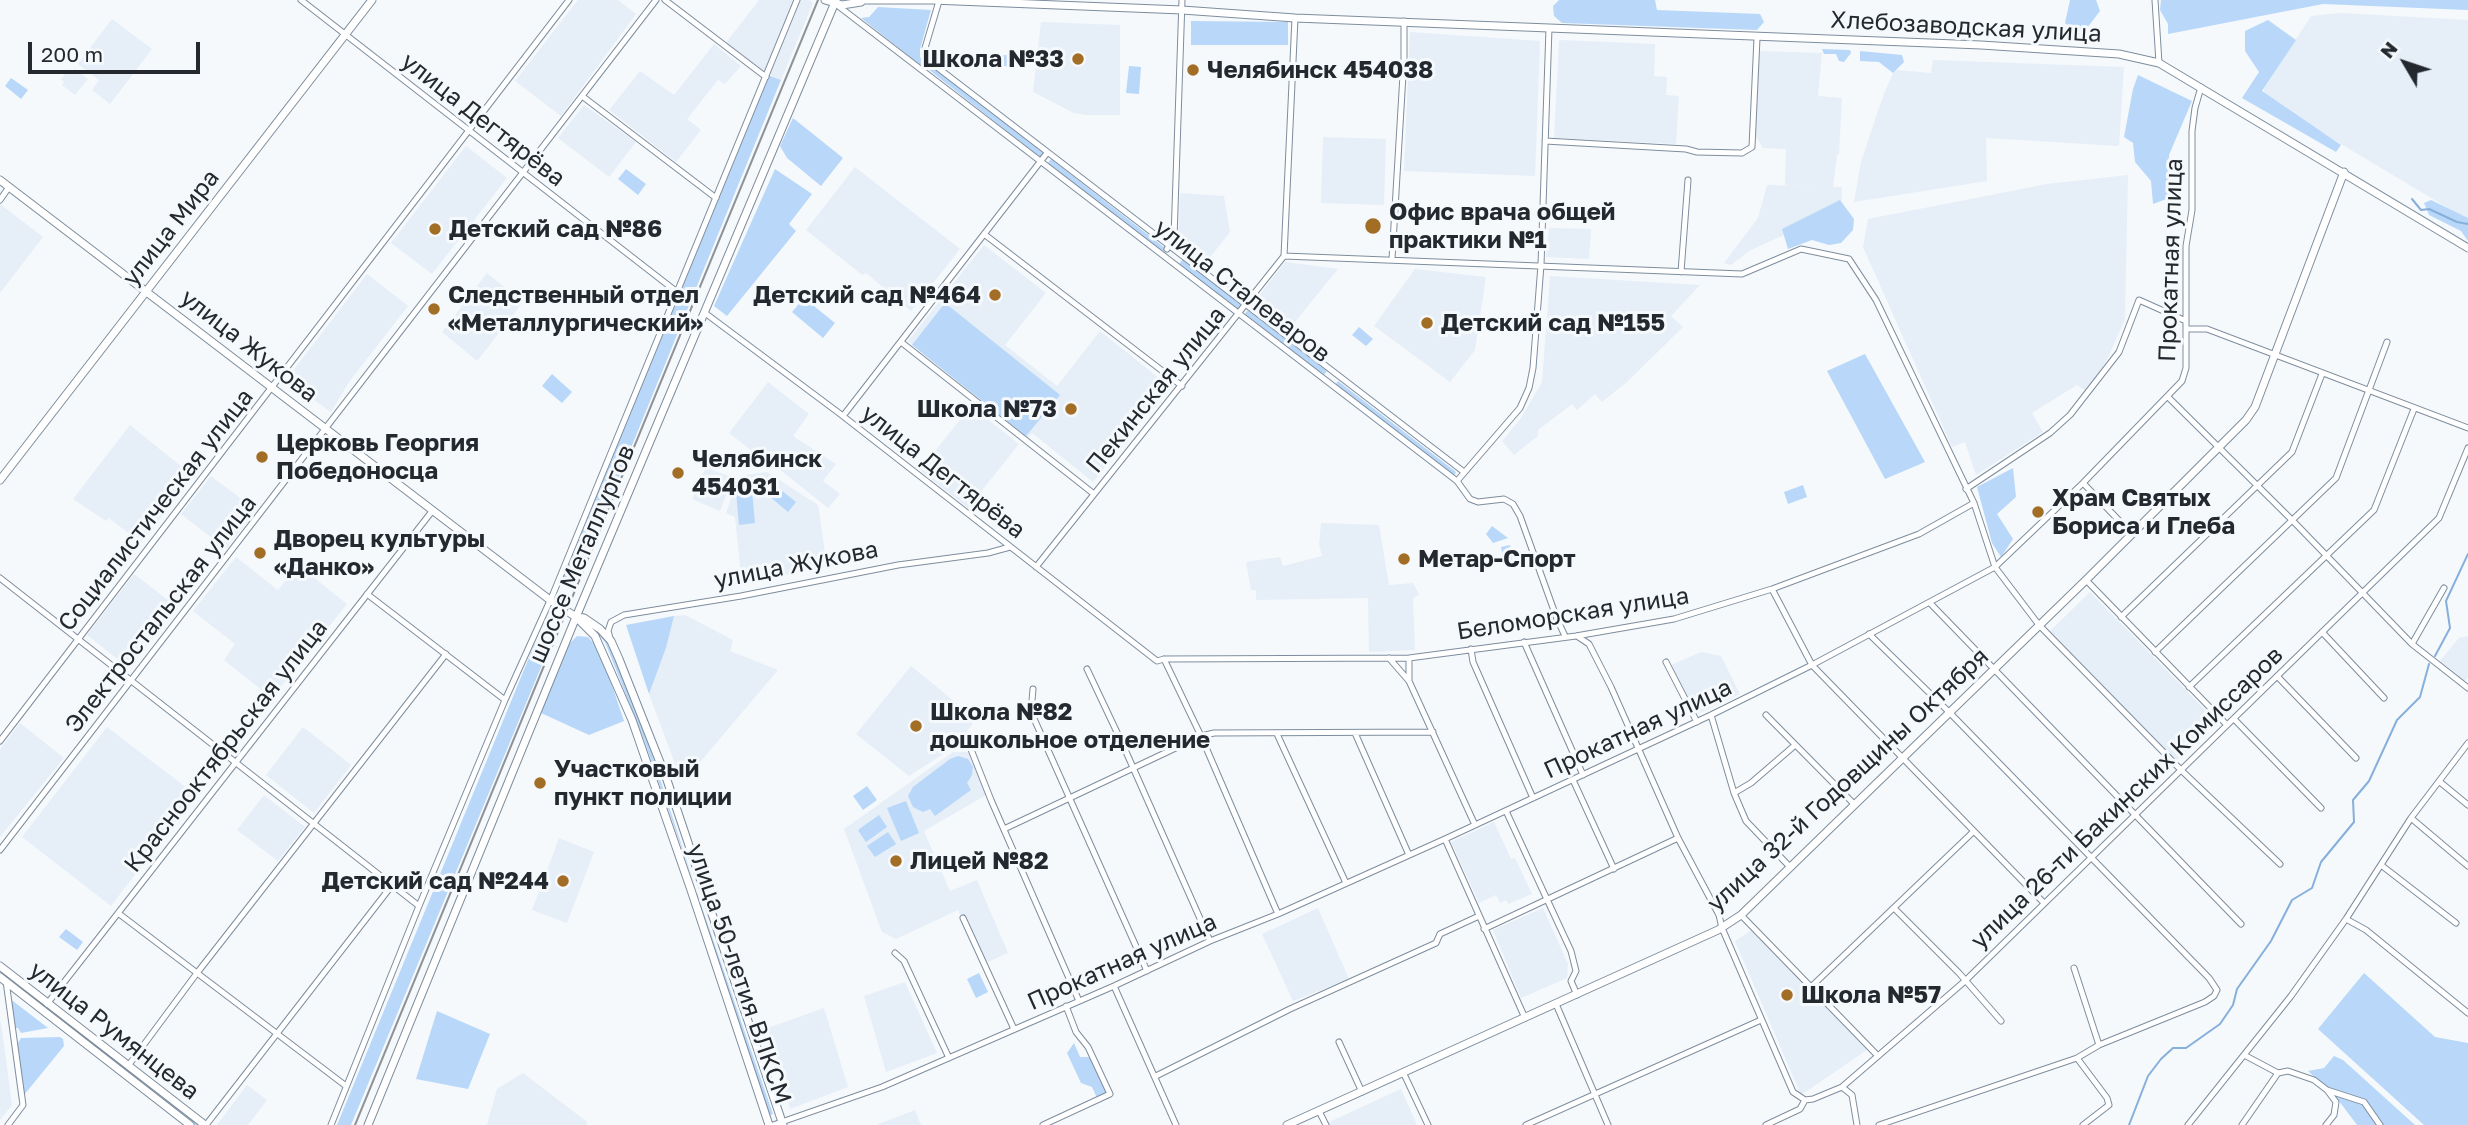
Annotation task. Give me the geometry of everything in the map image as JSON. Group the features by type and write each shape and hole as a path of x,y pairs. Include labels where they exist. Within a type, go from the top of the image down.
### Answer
{"main road":[{"name":"улица Мира","path":"0,480 372,0"},
{"name":"улица Сталеваров","path":"825,0 836,3"},
{"name":"Хлебозаводская улица","path":"856,0 865,1"},
{"name":"Хлебозаводская улица","path":"836,3 931,0 2119,54 2159,63 2468,248"},
{"name":"шоссе Металлургов","path":"368,1125 576,617 836,3"},
{"name":"улица 32-й Годовщины Октября","path":"1287,1125 1722,928 1741,915 2086,580 2246,420 2255,407 2344,172"},
{"name":"улица Жукова","path":"0,180 550,600 576,617"},
{"name":"улица 50-летия ВЛКСМ","path":"576,617 592,622 611,640 667,780 783,1124"},
{"name":"улица 50-летия ВЛКСМ","path":"576,617 602,647 632,720 771,1125"},
{"name":"улица Румянцева","path":"0,966 190,1125"},
{"name":"улица Румянцева","path":"3,979 128,1066 205,1125"}],"street":[{"name":"улица Дегтярёва","path":"302,0 677,292"},
{"name":"Социалистическая улица","path":"0,741 569,0"},
{"name":"Электростальская улица","path":"0,849 656,0"},
{"path":"665,0 766,77"},
{"name":"шоссе Металлургов","path":"331,1125 419,905 550,600 797,0"},
{"path":"1163,254 1174,238 1182,0"},
{"path":"2155,0 2159,63"},
{"path":"920,67 929,61 925,48 939,1"},
{"name":"улица Сталеваров","path":"836,3 1457,481 1474,501 1504,499 1513,504 1520,516 1556,619 1565,636"},
{"path":"1294,18 1284,256 1742,274 1801,249 1849,259 1876,300 1974,503 1995,567 2039,625 2181,770 2280,864"},
{"path":"1392,259 1404,21"},
{"path":"1457,481 1520,408 1529,388 1541,265 1549,28"},
{"path":"1545,141 1742,153 1752,147 1757,38"},
{"name":"улица Сталеваров","path":"929,61 1464,472"},
{"name":"Прокатная улица","path":"771,1125 783,1124 883,1087 1445,839 1697,722 1812,665 1995,567 2083,483 2182,381 2186,368 2186,246 2192,211 2192,131 2201,87"},
{"path":"582,96 716,198"},
{"path":"843,416 1047,153"},
{"path":"1681,272 1688,180"},
{"path":"0,200 9,187"},
{"path":"984,234 1182,386"},
{"name":"Пекинская улица","path":"1036,567 1284,256"},
{"path":"1966,489 2050,433 2070,415 2119,352 2139,300 2186,321"},
{"name":"улица Дегтярёва","path":"705,313 1160,660"},
{"path":"2186,329 2207,329 2468,428"},
{"path":"901,342 1094,494"},
{"path":"2155,652 2336,478 2387,342"},
{"path":"1327,381 1334,373"},
{"path":"2121,617 2292,453 2322,374"},
{"path":"2168,397 2413,644 2468,688"},
{"path":"2189,687 2374,510 2414,409"},
{"name":"улица 26-ти Бакинских Комиссаров","path":"1766,1125 1800,1109 1805,1100 1842,1087 1965,981 2439,518 2468,448"},
{"path":"2083,483 2132,534"},
{"name":"Беломорская улица","path":"1160,660 1409,658 1576,636 1674,618 1772,589 1919,534 1974,503"},
{"name":"Краснооктябрьская улица","path":"47,1004 433,510"},
{"name":"улица Жукова","path":"611,640 608,626 615,618 1010,547"},
{"path":"0,578 419,905"},
{"path":"2086,580 2227,725"},
{"path":"1772,589 1812,665 2044,903"},
{"path":"2413,644 2444,589"},
{"path":"367,594 505,700"},
{"path":"1930,603 2241,925"},
{"path":"2322,632 2384,698"},
{"path":"1869,634 1949,712 2209,978 2217,990 2214,996 2205,1002 2099,1045 2077,1058 1879,1125"},
{"path":"1576,636 1589,644 1678,838 1719,915 1722,928 1793,1092 1805,1100"},
{"path":"1524,642 1583,775"},
{"path":"1471,649 1473,663 1533,798"},
{"path":"128,1066 197,973 446,654"},
{"path":"1389,658 1409,681 1475,825"},
{"path":"1409,658 1409,681"},
{"path":"1160,660 1201,736 1278,914"},
{"path":"1666,662 1697,722"},
{"path":"1087,668 1210,941"},
{"path":"2277,676 2356,758"},
{"path":"1033,689 1031,712 1147,971"},
{"path":"1711,715 1734,793 1746,821 1790,867"},
{"path":"1766,715 1854,804"},
{"path":"2234,719 2321,808"},
{"path":"1004,829 1133,766 1201,736 1214,733 1433,732"},
{"path":"1355,733 1409,855"},
{"path":"1277,734 1346,883"},
{"path":"1734,793 1751,783 1794,746"},
{"path":"2188,1125 2246,1056 2291,996 2346,919 2411,818 2467,746"},
{"path":"970,747 1079,1001"},
{"path":"1573,780 1614,869"},
{"path":"2440,782 2468,805"},
{"path":"1506,811 1571,951 1576,971 1571,981 1577,995"},
{"path":"2411,818 2468,866"},
{"path":"1812,986 1973,832"},
{"path":"1484,929 1678,838"},
{"path":"1445,839 1525,1018"},
{"path":"2381,864 2456,923"},
{"path":"205,1125 393,884"},
{"path":"1894,908 1959,972 2001,1021"},
{"path":"118,913 346,1086"},
{"path":"1741,915 1878,1056"},
{"path":"1156,1076 1290,1009 1436,943 1440,934 1479,916"},
{"path":"963,918 1014,1029"},
{"path":"2346,919 2366,930 2468,1013"},
{"path":"895,953 904,961 949,1058"},
{"path":"2074,968 2099,1045"},
{"path":"3,979 23,1105 8,1125"},
{"path":"1114,986 1176,1125"},
{"path":"1556,1004 1608,1125"},
{"path":"1043,1125 1110,1094 1088,1047 1076,1032 1066,1006"},
{"path":"1526,1125 1761,1020"},
{"path":"1339,1042 1362,1092"},
{"path":"2246,1056 2278,1073 2288,1071 2314,1080 2327,1090 2336,1102 2334,1115 2326,1125"},
{"path":"2077,1058 2107,1098 2109,1105 2083,1125"},
{"path":"1403,1072 1428,1125"},
{"path":"2242,1125 2278,1073"},
{"path":"1842,1087 1852,1096 1857,1125"},
{"path":"2327,1090 2364,1102 2380,1125"},
{"path":"1319,1111 1325,1125"}],"shaded area":[{"path":"578,0 618,0 636,14 561,116 515,81"},
{"path":"759,0 809,0 813,3 781,80 755,67 725,44"},
{"path":"1559,0 1655,0 1657,10 1760,14 1764,22 1757,30 1562,23 1554,16 1553,6"},
{"path":"2070,0 2096,0 2100,11 2081,36 2065,23"},
{"path":"2161,0 2468,0 2468,10 2323,4 2168,34 2168,24 2160,10"},
{"path":"878,7 931,10 920,49 920,57 925,60 920,65 861,18 869,17"},
{"path":"2340,13 2468,20 2468,220 2264,98 2264,89 2311,16"},
{"path":"112,19 152,49 110,104 92,90 99,80 78,64"},
{"path":"2268,20 2296,40 2262,91 2341,145 2336,152 2242,98 2259,72 2245,51 2245,31"},
{"path":"1191,21 1288,22 1288,45 1191,45"},
{"name":"Школа №33","path":"1041,22 1120,25 1120,115 1074,113 1033,92"},
{"path":"1410,32 1540,41 1535,176 1404,171"},
{"path":"1559,40 1655,44 1654,76 1667,77 1666,95 1679,96 1676,144 1554,138"},
{"path":"714,44 741,66 725,84 718,80 687,119 701,130 676,162 609,110 640,71 674,95"},
{"path":"1822,49 1850,50 1851,53 1844,62 1839,61 1836,54 1824,54"},
{"path":"1759,51 1822,53 1818,96 1842,98 1839,154 1833,187 1842,187 1841,209 1749,251 1731,265 1724,263 1758,218 1767,185 1818,186 1785,185 1786,149 1763,148 1755,135"},
{"path":"1860,51 1902,55 1904,62 1893,73 1879,62 1860,61"},
{"path":"1002,55 1025,56 1024,67 1001,66"},
{"path":"1933,60 2124,67 2119,146 1986,138 1987,181 1854,202 1861,162 1893,73 1898,70 1931,73"},
{"path":"931,66 1043,152 1041,158 928,69"},
{"path":"1129,66 1141,67 1139,94 1126,93"},
{"path":"69,69 72,72 75,69 88,79 75,95 62,85 64,82 61,79"},
{"path":"768,75 781,80 586,558 581,559 571,584 561,580"},
{"path":"2138,75 2192,101 2169,155 2169,198 2153,204 2151,181 2135,162 2133,143 2124,137"},
{"path":"11,78 28,90 21,99 5,86"},
{"path":"584,105 636,142 609,177 558,138"},
{"path":"793,118 843,158 821,186 787,158 780,146"},
{"path":"1323,137 1386,139 1384,205 1321,203"},
{"name":"Детский сад №86","path":"466,146 507,178 432,274 391,243"},
{"path":"1051,159 1165,248 1162,253 1048,163"},
{"path":"855,167 960,249 911,311 866,273 862,275 806,230"},
{"path":"626,169 646,184 638,195 618,179"},
{"path":"775,169 812,194 789,224 796,231 727,316 714,306"},
{"path":"2128,175 2125,319 2107,360 2087,392 2077,385 2032,413 2043,432 1976,475 1965,442 1952,447 1863,247 1868,219 2047,184"},
{"path":"1180,193 1224,196 1230,232 1204,265 1178,244"},
{"path":"1840,200 1854,219 1853,230 1841,243 1829,245 1812,240 1788,249 1782,229"},
{"path":"2431,200 2468,218 2468,241 2461,231 2429,215 2424,203"},
{"path":"0,204 43,237 0,293"},
{"path":"1549,228 1591,229 1589,259 1546,257"},
{"name":"Школа №73","path":"984,245 1046,293 1005,345 1057,386 1100,331 1169,386 1093,482 1032,433 1028,438 908,341"},
{"path":"1183,259 1239,303 1241,305 1238,309 1179,264"},
{"path":"1285,262 1338,269 1290,328 1255,301"},
{"name":"Детский сад №155","path":"1415,269 1486,277 1475,350 1450,382 1374,326"},
{"path":"487,273 523,302 477,361 442,332"},
{"path":"367,274 408,306 349,382 331,412 286,380"},
{"path":"1550,276 1700,285 1671,316 1683,327 1628,381 1602,402 1595,394 1577,410 1572,404 1538,430 1538,436 1514,455 1502,441 1521,418 1542,382"},
{"path":"804,298 835,323 823,338 792,312"},
{"path":"945,303 1060,395 1026,436 912,345"},
{"path":"1248,310 1327,371 1323,376 1244,315"},
{"path":"1359,327 1373,339 1366,346 1352,335"},
{"path":"1865,354 1925,462 1885,479 1827,371"},
{"path":"552,374 572,392 562,403 542,386"},
{"path":"1338,381 1456,473 1454,475 1335,385"},
{"path":"768,382 809,414 793,436 836,464 823,481 840,494 828,508 729,433"},
{"path":"971,406 1019,444 968,508 920,470"},
{"path":"130,425 193,476 141,543 109,518 106,521 73,499"},
{"path":"706,467 733,478 720,511 692,499"},
{"path":"2013,468 2016,497 1997,514 2013,539 2001,557 1992,543 1977,487"},
{"path":"767,472 818,505 827,566 742,584 735,517 726,513 739,476"},
{"path":"211,476 256,510 226,549 181,514"},
{"path":"1803,485 1807,497 1788,504 1784,492"},
{"path":"777,487 796,502 788,512 769,496"},
{"path":"752,491 755,523 739,525 736,492"},
{"path":"1321,523 1379,525 1389,585 1413,583 1419,594 1413,599 1415,650 1369,652 1368,598 1256,600 1256,590 1251,590 1246,562 1280,557 1283,566 1322,556 1319,544"},
{"path":"1492,526 1508,538 1493,543 1486,534"},
{"path":"1510,545 1514,568 1506,569 1501,547"},
{"path":"236,557 278,590 298,565 347,604 272,698 224,660 235,644 193,611"},
{"path":"134,574 177,607 129,668 87,635"},
{"path":"2090,592 2217,722 2176,761 2049,632"},
{"path":"685,615 733,640 730,651 778,670 701,761 677,769 649,694 666,648 674,616"},
{"path":"674,616 666,648 649,694 626,625"},
{"path":"594,629 608,641 647,739 694,883 644,740 605,642"},
{"path":"577,636 588,637 600,650 624,721 589,735 541,713 568,645"},
{"path":"2468,636 2468,678 2464,681 2440,661 2459,638"},
{"path":"535,643 549,648 351,1125 337,1125"},
{"path":"1701,652 1721,656 1740,694 1695,715 1671,665"},
{"name":"Школа №82 дошкольное отделение","path":"911,666 976,719 956,746 909,776 856,734"},
{"path":"20,723 64,758 0,837 0,749"},
{"path":"107,727 196,795 111,906 22,837"},
{"path":"303,727 351,765 314,813 266,775"},
{"name":"Лицей №82","path":"953,752 968,752 986,795 924,831 950,891 977,880 1008,953 981,965 958,910 896,939 882,932 844,829"},
{"path":"958,756 968,759 973,767 967,783 971,790 935,816 930,809 923,812 913,807 908,796 913,787"},
{"path":"867,786 877,800 863,810 853,796"},
{"path":"264,795 305,827 278,861 237,830"},
{"path":"906,801 919,833 901,841 887,808"},
{"path":"879,815 887,827 866,842 858,830"},
{"path":"1494,822 1511,859 1515,858 1532,894 1508,904 1506,900 1500,903 1496,895 1479,903 1451,842"},
{"path":"888,832 896,844 875,857 867,846"},
{"name":"Детский сад №244","path":"559,838 594,852 567,923 532,910"},
{"path":"697,893 773,1114 770,1115"},
{"path":"1318,908 1349,979 1293,1001 1262,934"},
{"path":"1543,908 1568,964 1567,978 1521,998 1493,930"},
{"path":"66,929 83,942 77,950 59,937"},
{"name":"Школа №57","path":"1753,929 1867,1050 1801,1095 1735,941"},
{"path":"979,973 988,992 976,998 967,979"},
{"path":"2364,973 2435,1037 2468,1043 2468,1125 2424,1125 2318,1029"},
{"path":"905,982 937,1053 886,1072 864,996"},
{"path":"9,998 48,1028 21,1033 18,1028 13,1028"},
{"path":"824,1008 848,1087 790,1109 768,1028"},
{"path":"437,1011 490,1034 468,1089 416,1079"},
{"path":"0,1023 12,1105 0,1120"},
{"path":"78,1030 199,1125 193,1125 75,1032"},
{"path":"60,1037 64,1046 24,1095 16,1046 21,1038"},
{"path":"1074,1043 1080,1057 1090,1057 1106,1093 1097,1098 1092,1087 1081,1083 1067,1053"},
{"path":"2334,1056 2343,1060 2415,1125 2357,1125 2339,1101 2308,1071 2324,1068"},
{"path":"523,1073 586,1121 587,1125 487,1125 497,1089"},
{"path":"247,1085 267,1100 248,1125 217,1125"},
{"path":"1401,1089 1417,1125 1327,1123"},
{"path":"915,1110 921,1125 876,1125"}],"waterway":[{"path":"2412,199 2421,210 2429,209 2468,224"},
{"path":"2435,656 2450,628 2446,601 2468,554"},
{"path":"2129,1125 2148,1076 2161,1059 2173,1048 2186,1048 2220,1024 2233,1005 2237,989 2271,941 2292,900 2312,888 2321,862 2354,822 2353,800 2369,781 2397,720 2420,697 2429,664"}],"tram line":[{"path":"355,1125 818,0"}],"place":[{"name":"Школа №33","path":"1078,59"},
{"name":"Челябинск 454038","path":"1193,70"},
{"name":"Офис врача общей практики №1","path":"1373,226"},
{"name":"Детский сад №86","path":"435,229"},
{"name":"Детский сад №464","path":"995,295"},
{"name":"Следственный отдел «Металлургический»","path":"434,309"},
{"name":"Детский сад №155","path":"1427,323"},
{"name":"Школа №73","path":"1071,409"},
{"name":"Церковь Георгия Победоносца","path":"262,457"},
{"name":"Челябинск 454031","path":"678,473"},
{"name":"Храм Святых Бориса и Глеба","path":"2038,512"},
{"name":"Дворец культуры «Данко»","path":"260,553"},
{"name":"Метар-Спорт","path":"1404,559"},
{"name":"Школа №82 дошкольное отделение","path":"916,726"},
{"name":"Участковый пункт полиции","path":"540,783"},
{"name":"Лицей №82","path":"896,861"},
{"name":"Детский сад №244","path":"563,881"},
{"name":"Школа №57","path":"1787,995"}]}
